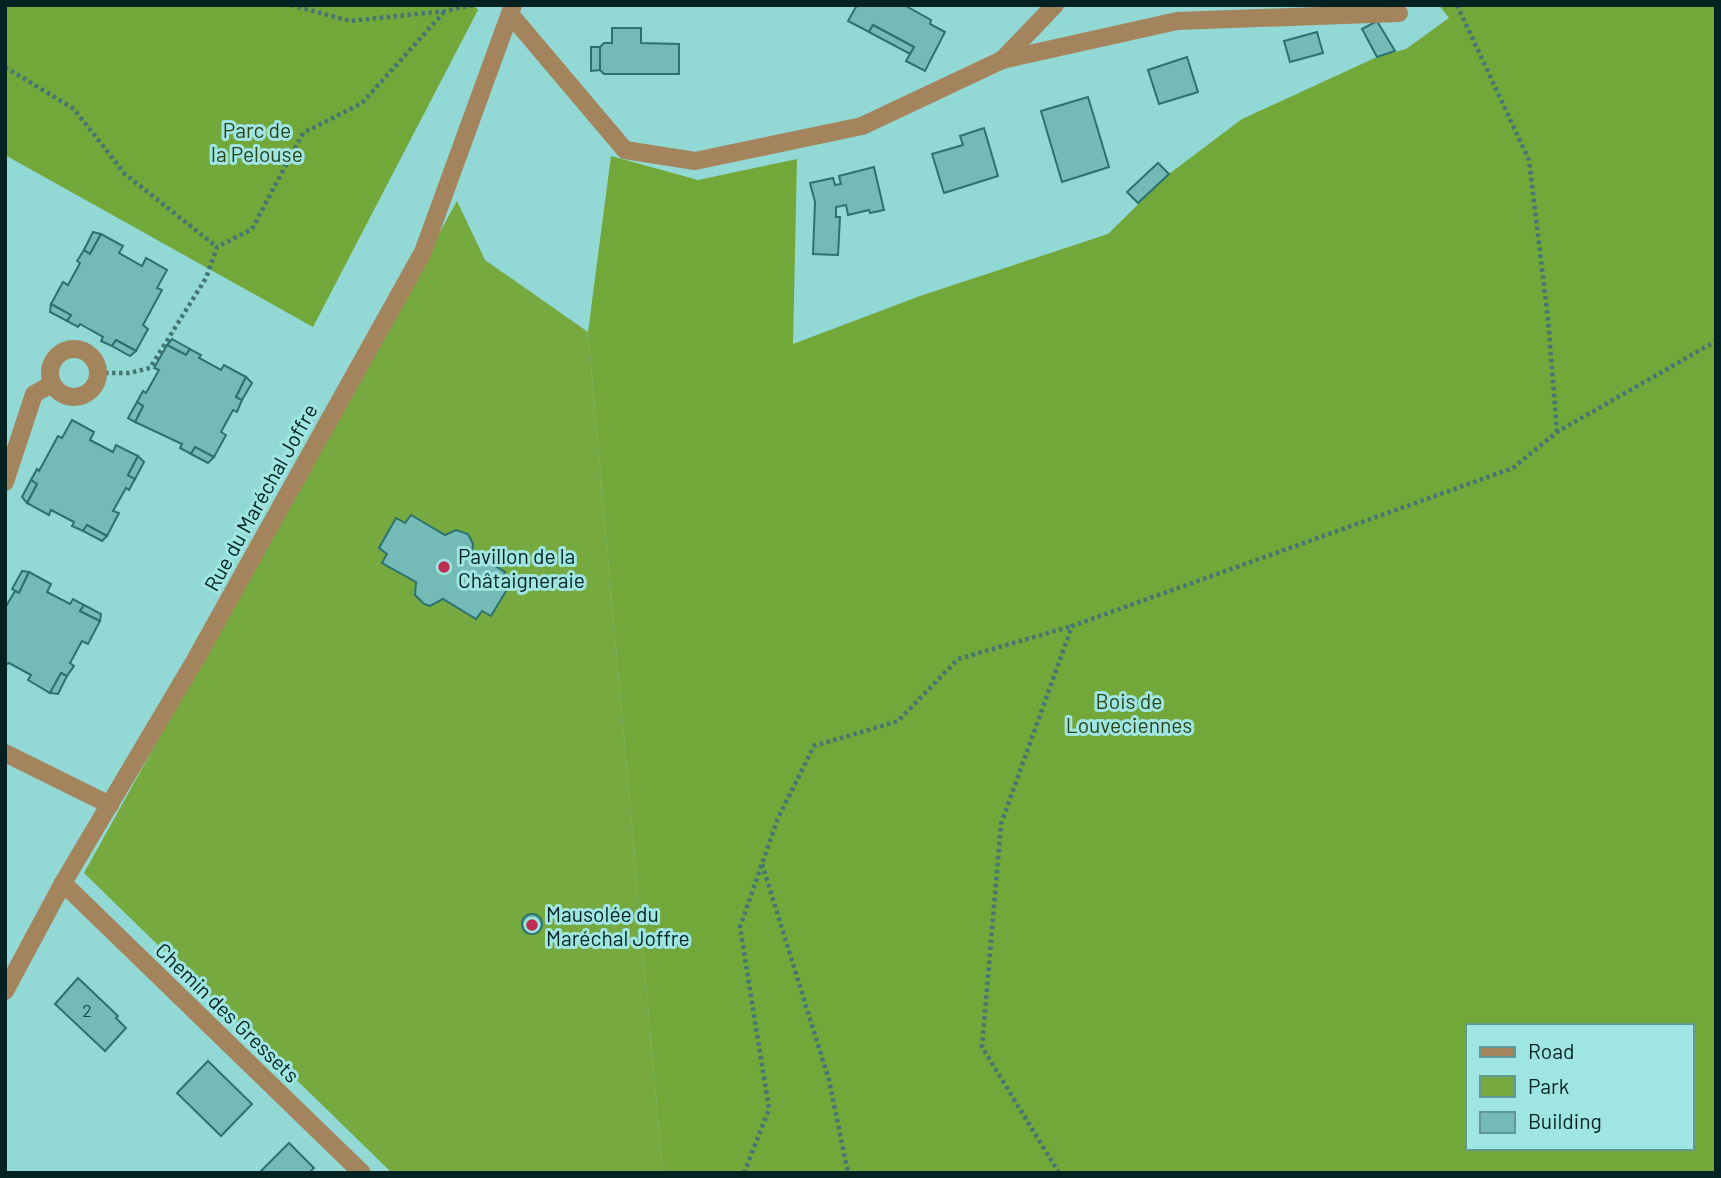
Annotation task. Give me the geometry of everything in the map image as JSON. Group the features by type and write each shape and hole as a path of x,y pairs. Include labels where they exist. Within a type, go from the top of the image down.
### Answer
{"street":[{"path":"1002,61 1055,5"},
{"path":"512,10 625,150 695,161 862,126 1002,61 1177,21 1399,13"},
{"name":"Rue du Maréchal Joffre","path":"5,991 63,883 194,662 423,252 512,10"},
{"path":"78,349 88,354 95,362 98,373 96,383 89,392 80,397 59,393 49,374 51,364 58,355 78,349"},
{"path":"5,482 34,394 52,384"},
{"path":"5,753 110,805"},
{"name":"Chemin des Gressets","path":"63,883 362,1173"}],"path":[{"path":"291,5 350,21 444,11 473,5"},
{"path":"1457,5 1529,160 1548,319 1557,432"},
{"path":"98,373 129,373 150,368 206,278 217,247 252,229 303,133 362,103 444,11"},
{"path":"5,67 74,109 125,174 217,247"},
{"path":"744,1173 769,1109 740,927 778,818 814,746 898,721 958,659 1072,626 1513,468 1557,432 1716,341"},
{"path":"1059,1173 982,1047 1001,824 1072,626"},
{"path":"762,864 829,1080 848,1173"}],"green space":[{"name":"Parc de la Pelouse","path":"5,5 473,5 478,10 313,327 5,155"},
{"name":"Bois de Louveciennes","path":"1439,5 1716,5 1716,1173 663,1173 588,332 611,156 698,180 797,159 793,344 920,296 1108,234 1169,174 1242,119 1377,57 1406,49 1449,18"},
{"path":"457,201 485,260 588,332 663,1173 392,1173 84,873"}],"building":[{"path":"857,5 904,5 931,20 930,24 945,32 925,71 906,61 914,47 873,25 869,32 848,21"},
{"path":"1377,21 1395,51 1377,57 1362,29"},
{"path":"873,25 914,47 910,54 869,32"},
{"path":"612,28 641,28 641,43 679,44 679,74 604,74 600,70 600,47 604,43 612,43"},
{"path":"1317,32 1323,53 1290,62 1284,41"},
{"path":"591,47 600,47 600,70 591,71"},
{"path":"1187,57 1198,92 1159,104 1148,70"},
{"path":"1088,97 1109,167 1062,182 1041,111"},
{"path":"984,128 998,176 944,193 932,154 963,145 960,136"},
{"path":"1158,163 1169,174 1138,203 1127,192"},
{"path":"874,167 884,210 848,215 846,205 836,207 836,217 840,217 838,255 813,254 815,202 810,183 833,178 835,185 841,184 839,176"},
{"path":"93,232 101,234 90,254 84,250"},
{"path":"101,234 123,246 119,253 142,266 146,258 167,270 157,288 162,290 143,325 148,329 136,351 116,340 112,346 101,341 103,337 80,324 78,327 67,321 71,315 51,304 63,282 68,285 84,250 90,254"},
{"path":"51,304 71,315 67,321 50,312"},
{"path":"172,339 190,349 186,355 167,345"},
{"path":"116,340 136,351 130,356 112,346"},
{"path":"167,345 186,355 190,349 201,355 199,358 221,370 224,365 246,377 236,397 242,400 237,412 233,410 221,432 226,435 214,457 195,447 191,454 180,448 182,444 135,422 143,406 137,402 143,391 146,393 159,370 154,368"},
{"path":"246,377 252,383 242,400 236,397"},
{"path":"137,402 143,406 135,422 128,418"},
{"path":"72,420 94,432 90,440 113,452 116,445 138,456 128,475 135,479 129,490 126,488 113,511 119,513 107,536 87,525 83,531 72,526 74,522 51,510 49,515 27,503 37,484 31,480 37,469 39,471 58,436 62,438"},
{"path":"195,447 214,457 208,463 191,454"},
{"path":"138,456 144,462 135,479 128,475"},
{"path":"31,480 37,484 27,503 22,497"},
{"name":"Pavillon de la Châtaigneraie","path":"411,515 445,535 456,530 468,534 473,544 472,552 505,572 501,581 509,586 491,616 482,611 476,619 443,599 430,606 424,604 415,595 416,582 382,563 387,554 379,548 396,518 405,523"},
{"path":"87,525 107,536 102,541 83,531"},
{"path":"22,571 29,572 19,593 12,589"},
{"path":"29,572 51,584 47,592 70,604 73,599 84,605 80,611 100,621 88,644 82,641 70,663 74,666 67,676 61,673 50,693 28,680 31,675 9,663 5,665 5,608 15,591 19,593"},
{"path":"84,605 101,614 100,621 80,611"},
{"path":"61,673 67,676 58,694 50,693"},
{"name":"Mausolée du Maréchal Joffre","path":"532,914 539,917 542,924 539,931 532,934 525,931 522,924 525,917"},
{"path":"78,978 118,1016 116,1018 126,1028 105,1051 55,1004"},
{"path":"208,1061 252,1104 221,1136 177,1093"},
{"path":"289,1143 314,1168 309,1173 259,1173"}],"place":[{"name":"Pavillon de la Châtaigneraie","path":"444,567"},
{"name":"Mausolée du Maréchal Joffre","path":"532,925"}]}
